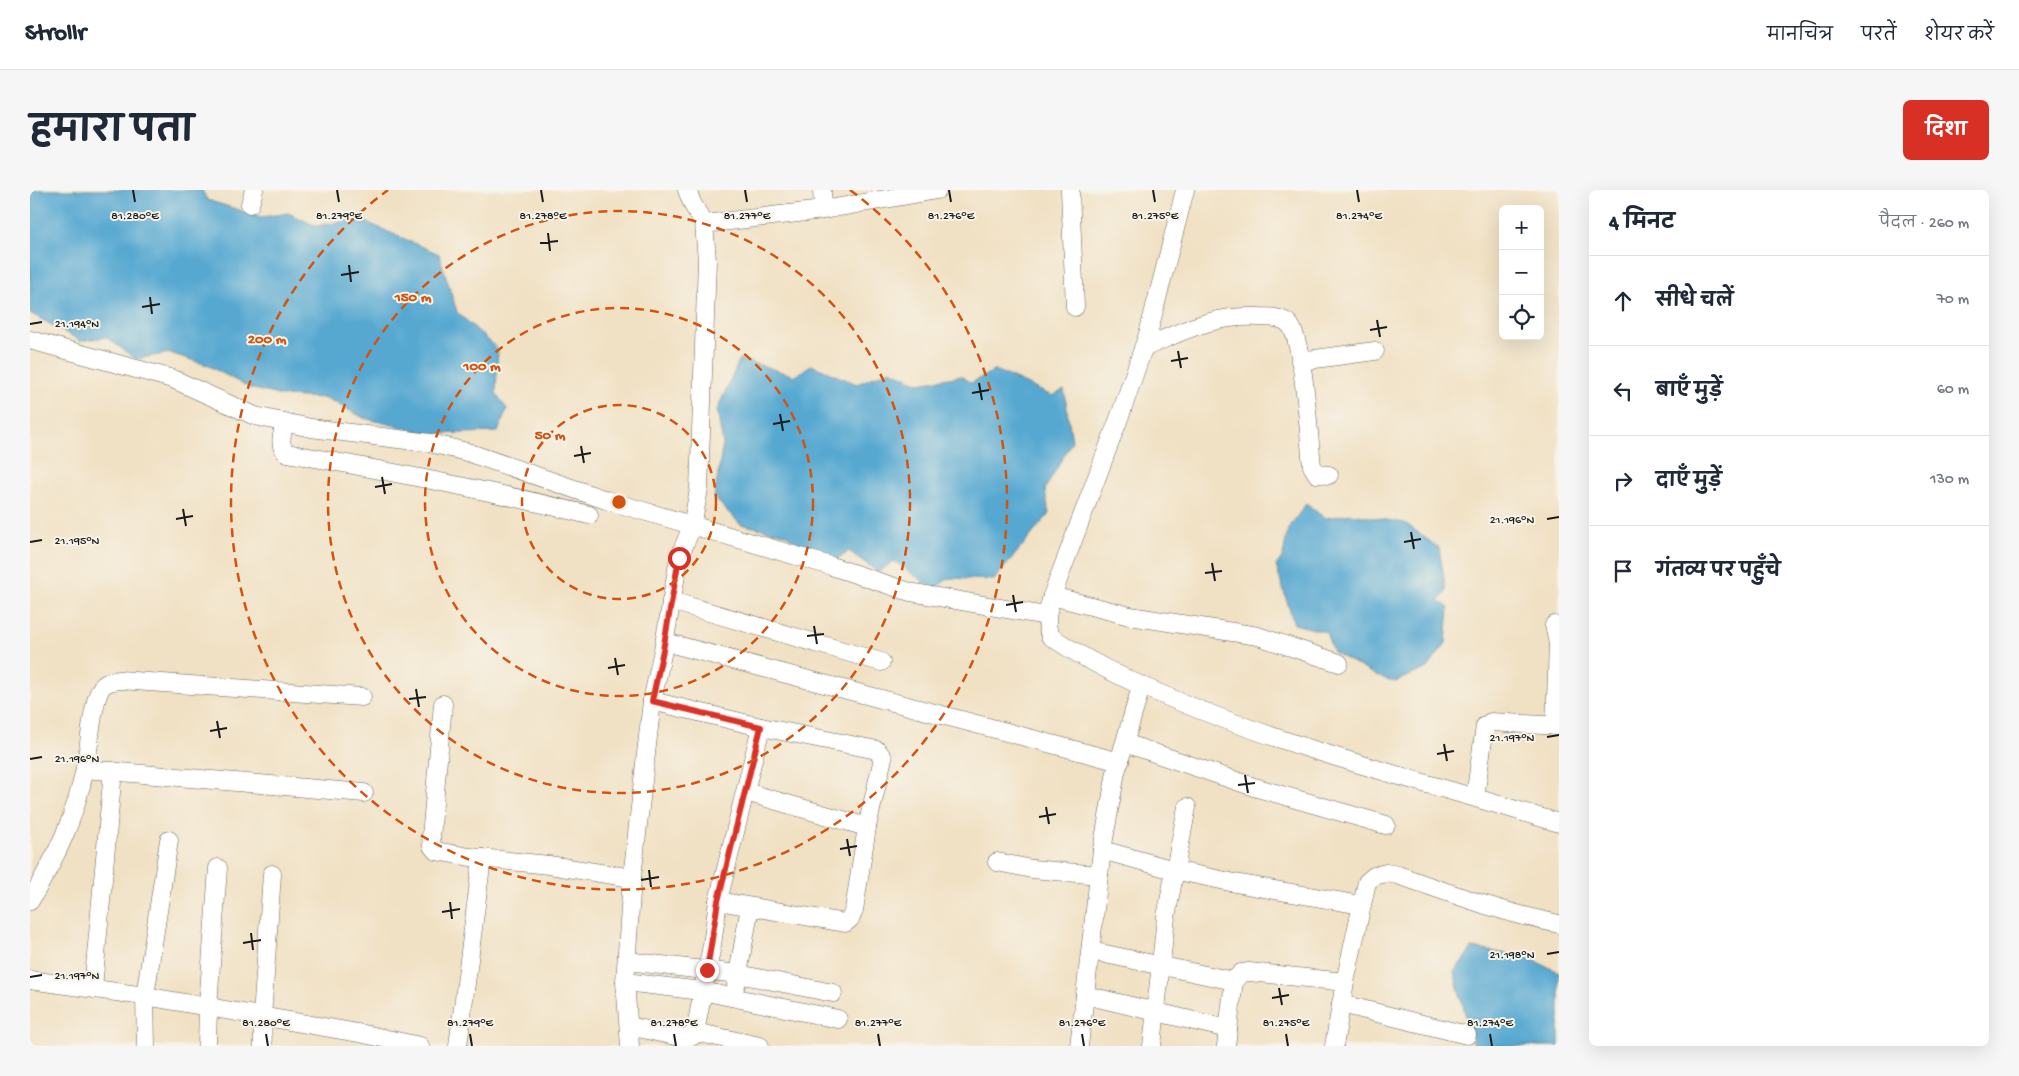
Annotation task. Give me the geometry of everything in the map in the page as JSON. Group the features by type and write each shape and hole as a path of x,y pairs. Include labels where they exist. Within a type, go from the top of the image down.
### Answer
{"street":[{"path":"687,190 704,224 707,260 699,489 692,526 679,558 663,652 652,701 632,878 625,982 630,1036 684,1038 693,1036 695,1032 718,901 761,727"},
{"path":"822,190 823,210"},
{"path":"704,224 823,210 937,190"},
{"path":"1070,190 1075,307"},
{"path":"1185,190 1143,348 1121,413 1052,596 1046,616 1046,626 1050,636 1141,687 1243,727 1302,747 1559,823"},
{"path":"1143,348 1213,320 1234,316 1267,317 1284,320 1289,324 1296,340 1312,466 1317,474 1329,475"},
{"path":"30,340 173,379 255,416 311,428 430,443 467,452 606,500 831,566 910,592 1046,616"},
{"path":"1300,362 1375,351"},
{"path":"285,422 281,444 283,451 286,453 496,492 589,515"},
{"path":"1052,596 1130,616 1258,636 1340,663"},
{"path":"671,601 880,662"},
{"path":"1475,797 1484,726 1491,722 1557,726 1558,644 1554,625"},
{"path":"663,652 1117,772"},
{"path":"30,901 54,862 74,816 85,769 97,699 101,688 110,681 120,680 362,698"},
{"path":"1079,1046 1102,850 1117,772 1141,687"},
{"path":"652,701 761,727 878,750 881,753 883,764 868,827 854,910 850,919 845,923 718,901"},
{"path":"443,704 431,837 432,846 436,850 632,878"},
{"path":"1125,743 1254,787 1386,825"},
{"path":"85,769 364,792"},
{"path":"93,988 113,772"},
{"path":"746,792 868,827"},
{"path":"1152,1046 1166,917 1187,807"},
{"path":"146,1046 145,996 169,840"},
{"path":"1102,850 1174,870 1234,883 1361,906"},
{"path":"458,1046 473,942 482,858"},
{"path":"997,862 1032,869 1099,874"},
{"path":"207,1046 218,868"},
{"path":"1334,1046 1361,906 1367,882 1374,876 1386,873 1398,875 1496,909 1559,924"},
{"path":"263,1046 262,1017 272,874"},
{"path":"734,997 750,907"},
{"path":"1091,952 1162,965 1234,982"},
{"path":"627,961 738,974 833,993"},
{"path":"1085,995 1156,1013 1227,1038 1234,982 1241,973 1250,972 1345,982"},
{"path":"30,980 208,1006 364,1040 420,1046"},
{"path":"625,982 702,991 838,1019"},
{"path":"1341,1004 1467,1035"},
{"path":"695,1032 760,1046"}],"water":[{"path":"30,190 202,190 207,200 262,217 288,213 316,226 359,219 439,254 457,312 498,349 496,393 507,409 498,432 428,434 364,418 326,398 282,396 250,388 207,365 170,353 136,359 106,337 81,341 30,313"},
{"path":"740,359 795,376 811,365 857,384 890,370 919,383 961,376 971,383 995,370 1052,396 1064,390 1072,441 1045,489 1049,514 994,580 949,578 934,589 894,561 878,572 849,551 833,562 805,549 785,534 740,524 714,498 723,444 717,410"},
{"path":"1306,504 1325,518 1351,514 1405,523 1439,548 1446,591 1439,601 1449,608 1446,643 1428,668 1395,682 1377,676 1333,652 1326,632 1294,624 1276,566 1283,556 1288,529"},
{"path":"1472,948 1526,957 1559,972 1559,1046 1474,1046 1454,972"}],"route":[{"path":"679,558 652,701 761,727 724,874 707,970"}]}
